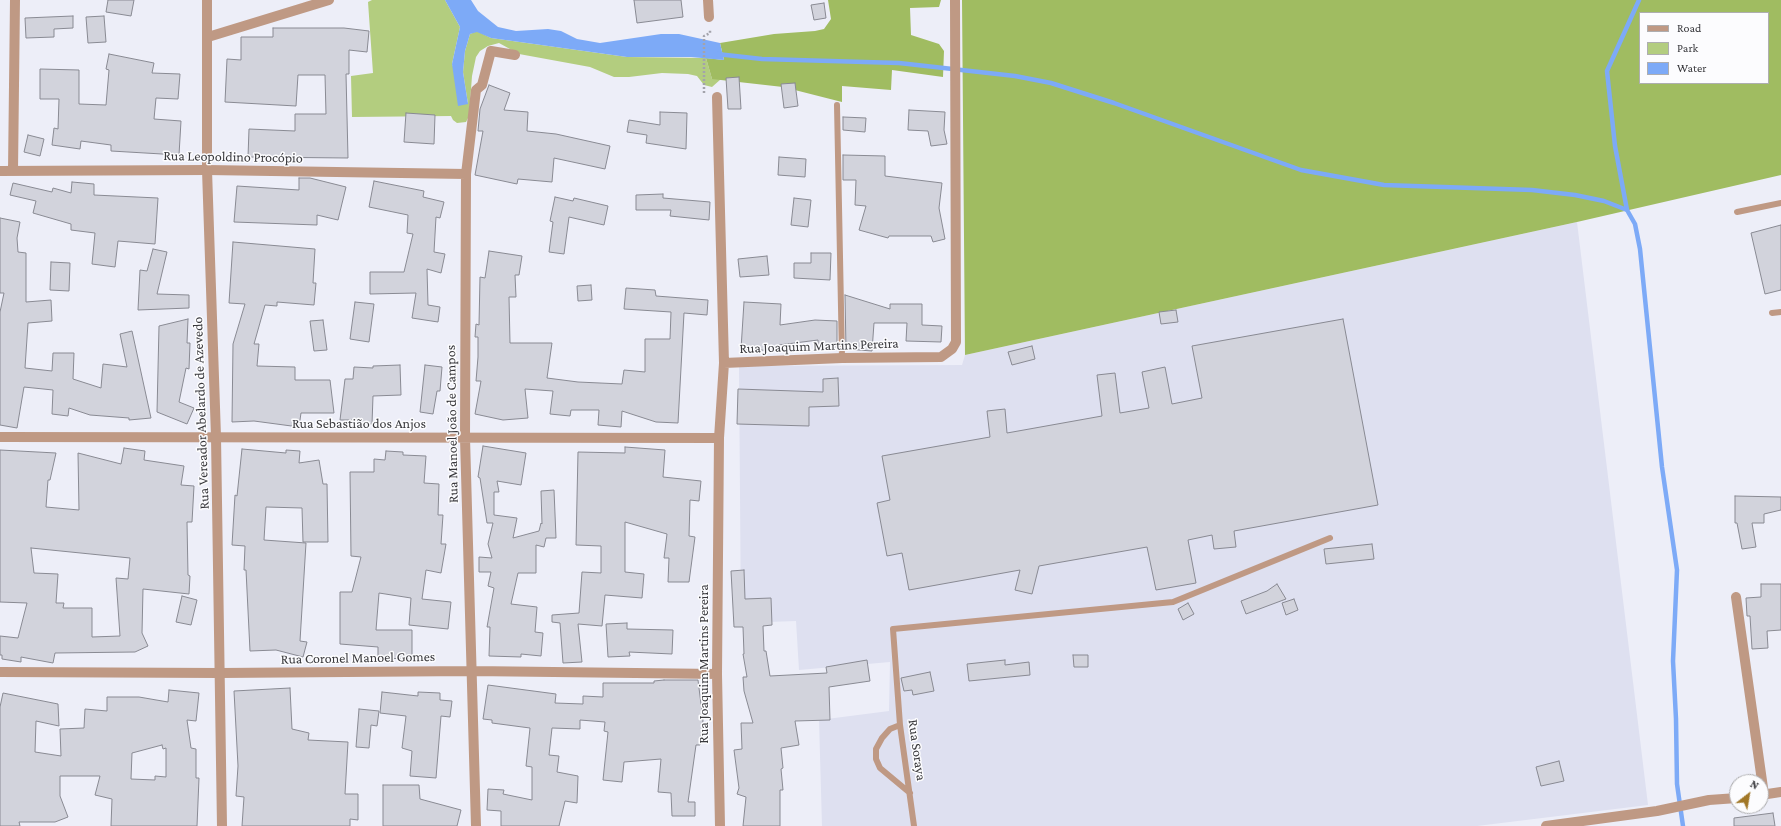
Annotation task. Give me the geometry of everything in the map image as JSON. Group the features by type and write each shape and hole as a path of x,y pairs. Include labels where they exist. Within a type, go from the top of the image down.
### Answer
{"street":[{"path":"13,171 15,0"},
{"name":"Rua Vereador Abelardo de Azevedo","path":"207,0 207,170 216,437 222,826"},
{"path":"208,37 329,0"},
{"path":"708,0 709,17"},
{"name":"Rua Joaquim Martins Pereira","path":"720,826 717,674 719,438 724,364 842,358 941,357 949,352 956,342 955,0"},
{"name":"Rua Manoel João de Campos","path":"476,826 465,438 466,174 476,90 482,85 490,51 515,55"},
{"path":"717,97 724,364"},
{"name":"Rua Leopoldino Procópio","path":"0,171 207,170 466,174"},
{"name":"Rua Sebastião dos Anjos","path":"0,437 719,438"},
{"path":"1736,597 1760,774"},
{"name":"Rua Coronel Manoel Gomes","path":"0,672 220,673 472,671 717,674"},
{"path":"1769,794 1781,792"},
{"path":"1546,826 1657,811 1709,800 1729,799"}],"lane":[{"path":"838,105 842,358"},
{"path":"1737,212 1781,203"},
{"path":"1772,313 1781,312"},
{"name":"Rua Soraya","path":"914,826 900,725 893,629 1173,602 1330,538"},
{"path":"900,725 890,729 882,738 876,749 876,759 880,768 910,793"}],"path":[{"path":"704,36 704,88"}],"shaded area":[{"path":"1577,222 1648,805 1477,826 822,826 819,720 889,711 890,662 799,670 796,621 741,623 739,366 962,365 965,355"}],"green space":[{"path":"372,0 445,0 460,27 452,64 468,104 463,72 465,51 470,34 477,31 491,38 627,57 706,58 712,79 721,79 712,87 704,85 697,76 688,74 662,73 629,77 614,77 590,67 519,54 499,43 488,46 480,51 476,57 472,76 469,116 466,122 457,123 451,116 352,117 351,76 373,73 368,2"},
{"path":"828,0 941,0 939,7 910,8 911,35 939,44 944,51 943,77 892,70 891,90 842,86 842,102 783,87 712,79 706,58 724,60 720,43 774,34 824,29 831,19"},
{"path":"962,0 1781,0 1781,175 1577,222 965,355"}],"water":[{"path":"445,0 471,0 478,11 498,27 516,31 548,29 561,31 577,39 600,43 661,34 679,34 720,43 724,60 691,57 627,57 491,38 477,32 470,34 465,51 463,72 468,104 458,106 452,64 460,27"}],"building":[{"path":"108,0 134,0 131,16 106,12"},
{"path":"634,0 681,0 683,17 637,23"},
{"path":"824,3 826,18 814,20 811,5"},
{"path":"73,16 73,28 54,29 54,37 26,38 25,18"},
{"path":"104,16 106,42 88,43 86,17"},
{"path":"273,28 344,28 369,31 367,52 349,50 349,74 346,74 348,158 248,157 249,129 295,131 295,114 326,114 325,75 298,75 296,106 225,102 227,59 241,60 241,37 273,37"},
{"path":"109,54 154,63 152,73 180,74 178,99 156,98 154,119 181,121 179,155 111,151 111,145 81,141 80,149 52,145 54,128 58,129 59,99 40,99 40,69 79,70 79,104 106,105 109,70 106,69"},
{"path":"739,77 741,109 728,109 726,78"},
{"path":"795,83 798,106 784,108 781,84"},
{"path":"489,85 510,93 504,110 528,112 527,131 556,134 610,146 605,169 554,158 552,182 518,179 517,184 475,175 483,131 478,131 480,109"},
{"path":"909,110 945,112 944,130 947,144 931,146 928,131 908,130"},
{"path":"660,112 687,113 686,149 646,143 647,135 627,132 629,120 660,125"},
{"path":"406,113 435,115 434,144 404,142"},
{"path":"843,117 866,118 865,132 843,130"},
{"path":"28,135 44,139 40,156 24,152"},
{"path":"843,155 885,156 885,176 942,183 939,208 945,239 933,242 931,236 889,236 888,238 859,230 866,206 855,205 856,180 843,180"},
{"path":"779,157 806,159 805,177 778,175"},
{"path":"299,178 310,178 346,187 338,220 317,215 317,225 234,222 237,186 299,190"},
{"path":"374,181 424,191 423,197 444,202 440,218 436,217 434,252 445,254 441,273 427,269 428,305 440,307 438,322 412,318 416,293 370,294 370,272 404,272 413,234 407,233 408,215 369,207"},
{"path":"72,182 94,184 94,195 158,198 155,244 118,241 115,267 92,264 95,233 71,230 71,224 33,213 36,201 10,195 13,183 52,192 53,188 71,193"},
{"path":"663,194 663,198 710,202 709,220 670,216 671,210 636,210 636,195"},
{"path":"555,197 573,201 574,198 608,206 604,225 569,217 564,254 549,252 553,222 550,221"},
{"path":"794,198 811,200 808,227 791,225"},
{"path":"0,218 20,222 17,238 18,252 26,253 26,302 51,300 52,321 28,323 25,368 52,371 53,353 74,353 73,379 101,388 103,364 127,367 120,334 132,331 151,418 129,420 129,418 90,415 69,408 68,416 52,414 53,390 24,387 17,428 0,425 0,312 4,293 0,293"},
{"path":"1781,225 1781,290 1765,294 1751,233"},
{"path":"233,242 315,249 313,283 316,283 314,305 277,302 277,306 265,305 254,344 259,344 257,366 295,367 295,380 330,380 334,413 301,413 299,427 254,421 232,422 233,344 245,304 229,303"},
{"path":"153,249 167,252 157,294 189,295 189,308 138,310 140,270 147,271"},
{"path":"489,251 522,256 519,275 515,275 516,297 509,297 510,343 552,343 547,378 578,382 622,384 624,370 645,372 645,339 670,339 671,312 624,309 626,288 655,290 656,296 708,300 707,315 684,313 678,423 656,422 622,411 621,427 598,425 599,410 571,410 570,416 550,414 553,391 525,389 528,418 503,420 475,414 481,381 476,381 478,337 475,337 476,324 479,325 480,277 485,278"},
{"path":"811,253 831,253 830,280 794,278 794,263 811,263"},
{"path":"767,256 769,275 740,277 738,259"},
{"path":"51,262 70,263 69,291 50,290"},
{"path":"591,285 592,300 578,301 577,286"},
{"path":"845,295 890,309 890,304 922,304 922,325 942,326 941,342 906,341 907,323 874,323 872,351 846,349"},
{"path":"355,302 374,304 369,342 350,339"},
{"path":"744,302 781,304 780,325 815,320 837,321 837,347 818,346 818,340 779,345 779,351 741,349"},
{"path":"1176,310 1178,322 1161,324 1159,312"},
{"path":"188,319 187,343 190,343 189,369 186,368 179,402 194,408 187,424 157,412 159,326"},
{"path":"1343,319 1378,505 1234,531 1236,547 1214,549 1212,535 1188,540 1196,583 1156,590 1147,547 1039,566 1032,594 1015,590 1020,570 909,590 902,553 887,556 877,503 890,500 882,456 990,437 987,411 1005,409 1007,433 1102,416 1097,375 1115,373 1120,413 1149,408 1142,372 1165,367 1172,404 1202,398 1192,346"},
{"path":"323,320 327,350 314,351 310,321"},
{"path":"1032,346 1035,359 1012,365 1008,352"},
{"path":"400,365 401,395 373,396 372,424 352,423 352,420 340,420 345,379 353,379 354,367 373,368 373,366"},
{"path":"425,365 442,367 440,391 437,391 433,414 420,412"},
{"path":"838,378 839,406 809,407 809,426 737,424 738,389 823,392 823,379"},
{"path":"483,446 526,453 521,485 497,481 499,492 494,492 494,515 517,518 513,538 539,531 541,523 542,524 541,491 554,490 556,538 546,538 544,547 536,545 536,573 518,573 511,604 537,607 535,632 543,633 541,656 521,654 521,657 489,656 490,627 487,627 494,588 488,586 491,572 479,572 479,557 492,558 488,544 493,523 487,523 480,478 478,477"},
{"path":"625,447 665,450 663,477 701,481 699,501 690,500 689,536 695,537 689,582 668,582 669,558 664,558 667,534 625,522 625,572 644,574 642,598 605,595 602,626 578,624 582,662 563,663 560,623 552,622 552,615 579,613 582,572 601,573 601,546 576,545 578,452 625,453"},
{"path":"124,448 145,451 144,460 184,466 181,485 194,486 192,522 187,522 188,575 190,576 189,594 143,589 142,633 148,646 135,652 55,653 53,663 21,657 21,662 2,659 2,655 0,655 0,636 18,638 27,603 0,602 0,450 56,453 50,480 48,480 46,507 79,510 78,453 121,464","holes":["31,548 130,558 128,579 116,578 120,636 92,637 92,608 63,608 64,603 56,603 58,574 34,573"]},
{"path":"242,449 286,453 286,450 300,451 299,463 319,460 323,484 327,484 328,542 303,542 302,508 266,507 264,540 306,543 300,641 307,642 303,657 276,650 250,651 246,570 244,570 245,546 232,545 235,495 237,496"},
{"path":"386,451 403,452 403,455 426,456 424,483 439,484 438,515 443,515 441,544 446,544 441,573 426,570 422,599 451,602 448,629 409,625 411,598 379,593 376,630 412,630 412,659 378,658 378,647 340,644 340,592 352,592 361,557 351,556 350,472 374,472 374,459 385,460"},
{"path":"1735,496 1781,497 1781,510 1764,514 1764,523 1752,523 1756,547 1742,549 1737,523 1735,523"},
{"path":"1372,544 1374,559 1326,564 1324,549"},
{"path":"744,570 745,599 771,598 772,625 763,626 764,651 766,651 770,676 827,673 826,667 867,660 870,681 829,687 830,720 795,721 799,745 781,748 783,790 780,790 780,826 743,826 746,797 737,794 739,788 734,750 742,749 741,723 753,723 744,691 743,677 747,677 743,654 743,627 734,627 731,571"},
{"path":"1277,584 1286,599 1246,614 1241,601 1267,591"},
{"path":"1761,584 1781,584 1781,630 1767,631 1768,648 1752,649 1750,616 1747,616 1746,598 1761,597"},
{"path":"182,596 197,600 191,625 176,622"},
{"path":"1294,599 1298,610 1286,615 1282,603"},
{"path":"1188,603 1194,614 1183,620 1178,609"},
{"path":"627,623 627,629 673,630 672,654 629,652 630,656 608,657 606,624"},
{"path":"1073,655 1088,655 1088,667 1074,667"},
{"path":"1005,660 1005,665 1029,662 1030,675 969,681 967,664"},
{"path":"930,672 934,691 913,695 912,690 904,691 901,678"},
{"path":"698,680 703,720 700,745 696,745 688,802 695,802 695,816 672,816 671,793 658,792 661,759 624,762 622,782 603,780 608,732 604,731 605,722 580,720 580,729 552,728 549,755 559,756 557,772 578,776 577,803 565,801 559,826 501,826 501,811 487,810 488,789 504,790 503,794 532,800 532,767 526,766 530,728 492,723 492,720 483,719 488,685 556,694 555,703 583,704 583,696 603,697 603,683 654,683 654,681"},
{"path":"290,688 292,729 309,733 308,740 348,742 345,794 358,794 358,820 350,819 350,826 242,826 244,797 236,796 238,766 234,691"},
{"path":"169,690 199,693 196,721 187,720 191,748 196,749 196,778 199,778 197,826 111,826 112,799 95,795 100,776 60,776 60,796 68,817 55,822 19,822 20,826 0,826 0,707 3,693 58,704 59,726 36,721 35,752 61,756 60,729 84,728 85,709 107,711 107,697 139,697 168,702","holes":["162,745 163,749 166,748 166,777 155,776 155,780 131,779 132,753"]},
{"path":"382,692 418,696 418,692 440,693 440,700 452,701 450,717 441,716 436,778 410,776 412,751 402,748 406,716 380,713"},
{"path":"359,709 379,711 377,726 371,725 369,748 356,747"},
{"path":"1559,761 1564,781 1541,786 1536,767"},
{"path":"383,785 419,785 420,799 461,810 457,826 383,826"},
{"path":"1773,813 1775,826 1734,826 1734,818"}],"waterway":[{"path":"1627,210 1615,146 1607,71 1639,0"},
{"path":"717,54 762,59 899,63 1015,76 1051,83 1114,103 1301,170 1384,185 1532,190 1575,195 1604,201 1627,210 1635,224 1640,249 1662,467 1677,570 1673,661 1677,784 1683,826"}]}
